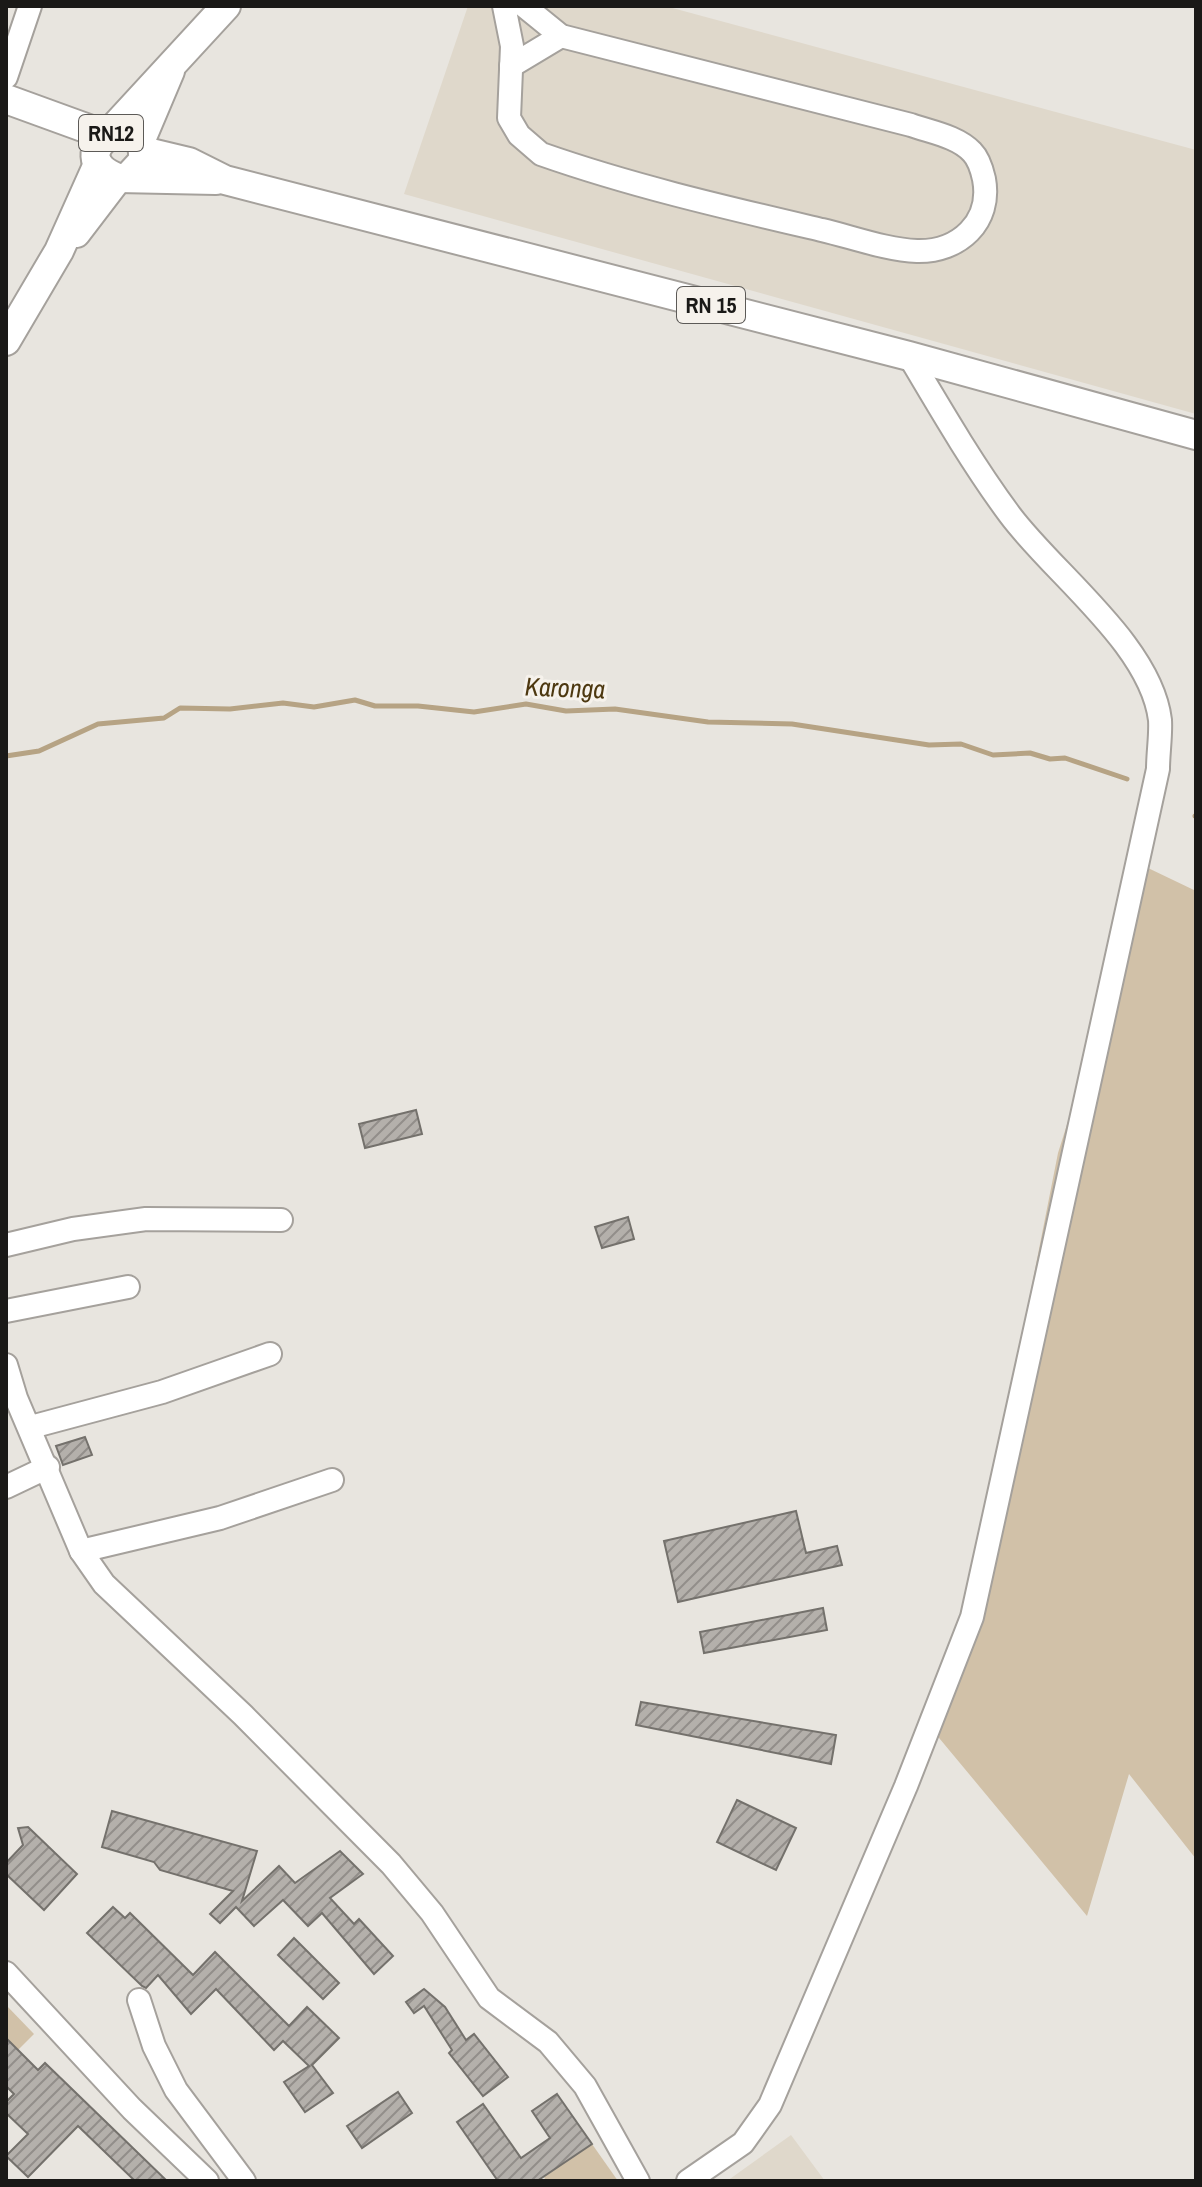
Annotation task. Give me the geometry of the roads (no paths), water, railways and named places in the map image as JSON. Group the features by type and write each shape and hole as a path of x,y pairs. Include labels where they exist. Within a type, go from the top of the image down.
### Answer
{"main road":[{"path":"6,341 59,251 140,96 170,70 226,6"},
{"path":"142,147 170,70"},
{"path":"6,99 35,112 109,157"},
{"name":"RN12","path":"120,130 132,134 142,147 143,161 109,157 120,130"},
{"name":"RN 15","path":"142,147 225,180"},
{"name":"RN 15","path":"109,157 225,180 909,356 1196,435"}],"street":[{"path":"6,77 30,6"},
{"path":"504,6 511,66 507,89 509,118 519,135 541,154 576,166 914,251 937,250 953,245 971,231 982,216 987,194 982,170 972,152 954,140 911,125 561,36 524,6"},
{"path":"511,66 561,36"},
{"path":"688,2181 743,2143 770,2105 906,1786 972,1617 1158,769 1160,720 1149,681 1121,641 1011,517 909,356"},
{"path":"6,1245 73,1229 146,1219 281,1220"},
{"path":"6,1311 128,1287"},
{"path":"20,1419 162,1392 270,1354"},
{"path":"6,1365 20,1419 48,1467 81,1551 104,1584 243,1715 391,1864 432,1913 489,1998 548,2042 585,2086 638,2181"},
{"path":"6,1487 48,1467"},
{"path":"81,1551 220,1518 332,1480"},
{"path":"6,1973 132,2109 207,2181"},
{"path":"139,2000 154,2046 176,2090 244,2181"}],"waterway":[{"name":"Karonga","path":"6,756 39,751 98,724 164,718 180,708 230,709 283,703 314,707 355,700 375,706 418,706 474,712 526,704 566,711 615,709 708,722 792,724 929,745 961,744 993,755 1030,753 1050,759 1065,758 1127,779"}]}
